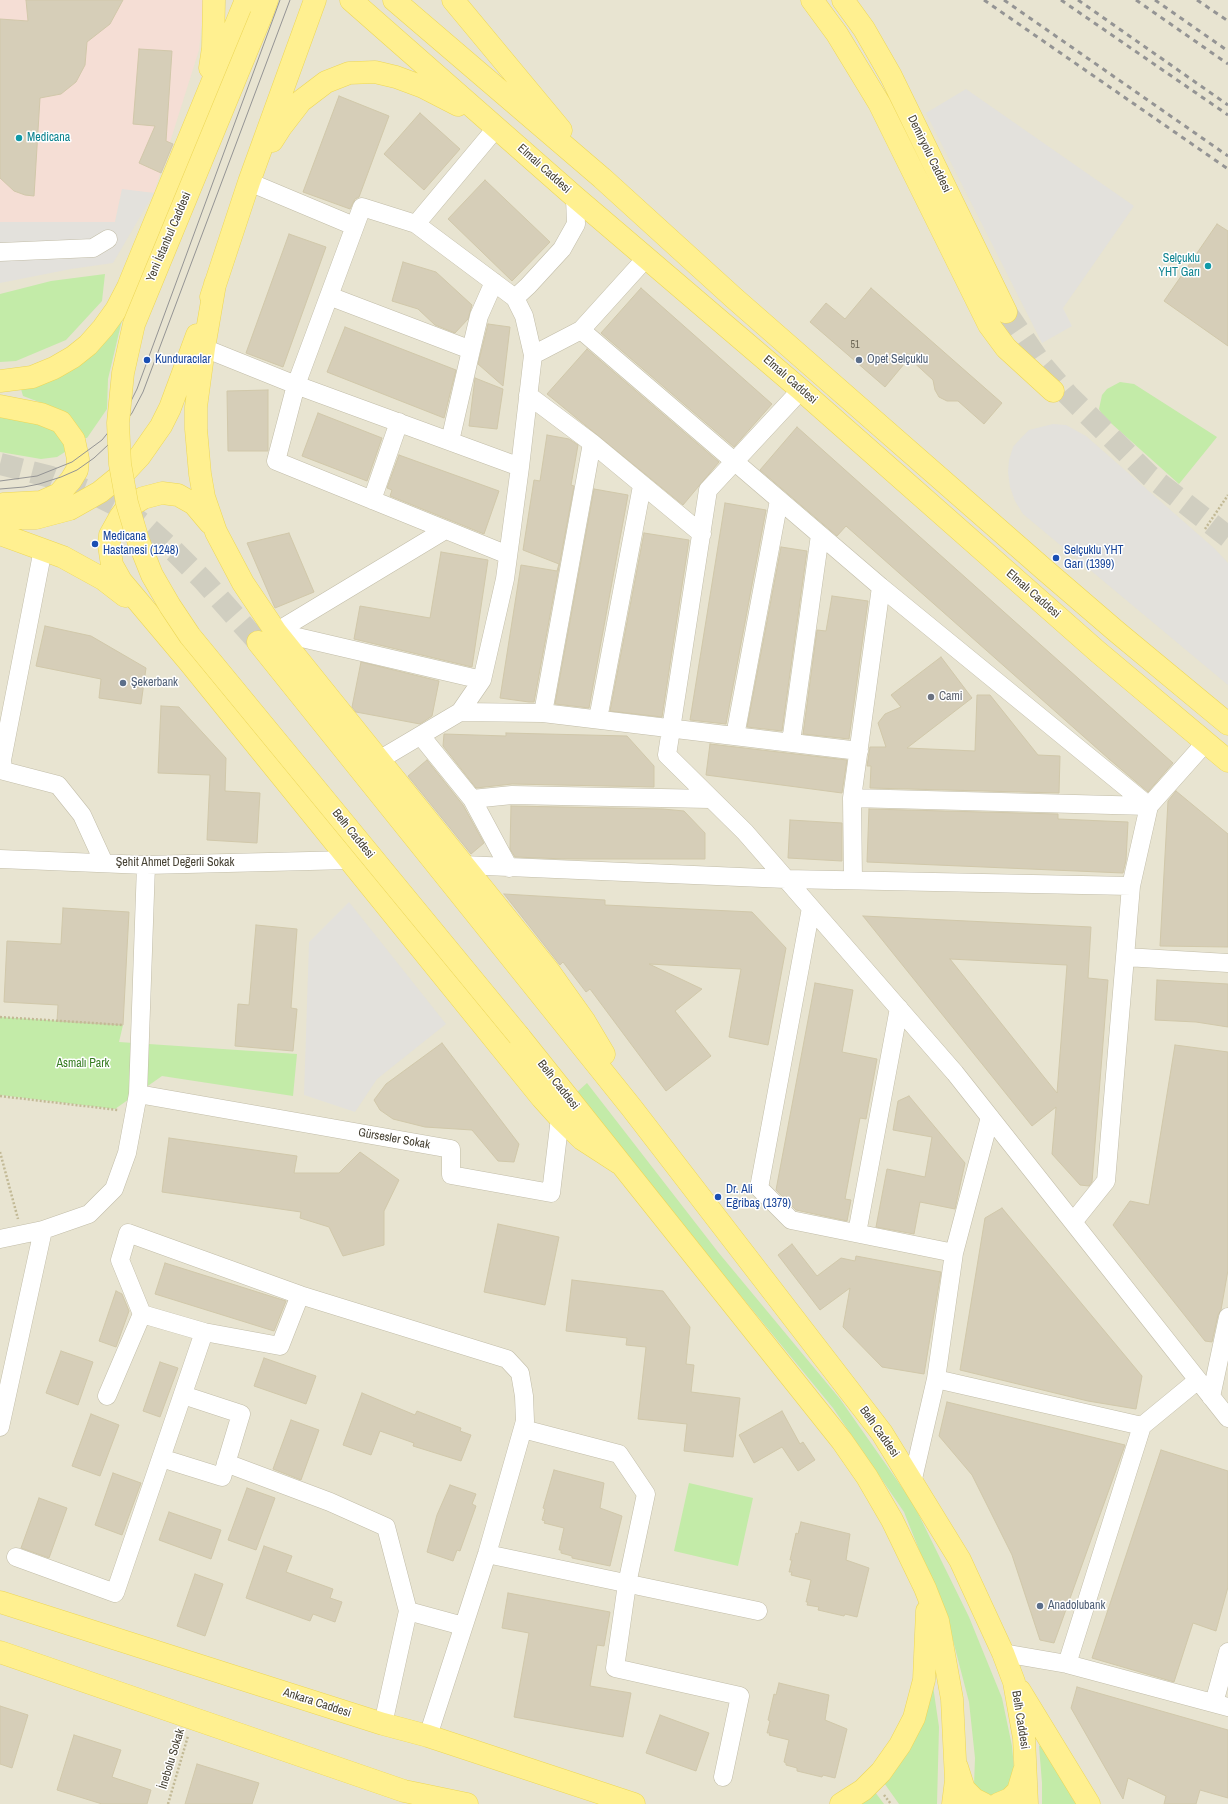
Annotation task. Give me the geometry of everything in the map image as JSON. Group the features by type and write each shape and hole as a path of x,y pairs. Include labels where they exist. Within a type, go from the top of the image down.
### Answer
{"main road":[{"path":"207,92 213,48 214,0"},
{"path":"0,381 32,377 54,368 78,353 103,328 116,310 128,287 246,0"},
{"path":"0,518 36,518 70,509 100,492 127,470 140,456 158,431 170,408 215,284 248,182 314,0"},
{"name":"Elmalı Caddesi","path":"351,0 575,197 801,390 1098,652 1228,761"},
{"name":"Elmalı Caddesi","path":"394,0 602,178 734,298 1058,581 1228,724"},
{"path":"453,0 602,178"},
{"path":"812,0 841,40 880,103 989,325 1006,348 1053,391"},
{"name":"Demiryolu Caddesi","path":"843,0 868,35 891,76 1006,312"},
{"name":"Yeni İstanbul Caddesi","path":"124,485 118,445 120,398 123,373 134,324 264,8"},
{"path":"248,182 280,127 301,101 326,82 349,73 375,72 396,77 444,97 497,127"},
{"path":"215,284 196,407 197,451 204,497 216,532"},
{"path":"0,406 41,414 61,422 74,440 78,459 77,470 71,480 58,494 50,499 35,503 0,504"},
{"name":"Belh Caddesi","path":"124,485 132,520 145,558 160,590 180,622 519,1036 842,1441 867,1477 892,1520 925,1588 938,1621 952,1699 956,1780 953,1804"},
{"path":"150,616 121,582 112,565 109,545 110,535 120,517 134,502 162,493 171,494 186,498 194,504 216,532"},
{"name":"Belh Caddesi","path":"216,532 243,583 267,637 882,1433 960,1560 1003,1653 1014,1682 1024,1738 1027,1804"},
{"path":"0,534 63,557 97,575 150,616"},
{"name":"Belh Caddesi","path":"150,616 560,1118 582,1138 619,1163"},
{"name":"Belh Caddesi","path":"267,637 379,760 548,970 566,994 604,1054 631,1107"},
{"path":"841,1804 863,1790 881,1772 900,1745 914,1718 924,1680 927,1618 925,1588"},
{"name":"Ankara Caddesi","path":"0,1602 384,1724 428,1736 634,1804"},
{"path":"0,1652 404,1791 467,1804"},
{"path":"1014,1682 1089,1804"},
{"path":"955,1762 964,1789 974,1799 984,1804"},
{"path":"998,1804 1010,1799 1018,1791 1026,1763"}],"street":[{"path":"416,224 497,127"},
{"path":"248,182 354,226"},
{"path":"515,298 562,249 576,224 575,197"},
{"path":"379,760 460,712 482,680 505,579 520,467 533,355 524,316 515,298 416,224 362,207 296,385 276,461 508,556"},
{"path":"0,252 93,248 108,239"},
{"path":"533,355 581,330 647,257"},
{"path":"450,441 479,316 494,282"},
{"path":"329,296 471,350"},
{"path":"581,330 881,587 1149,806"},
{"path":"204,348 296,385 520,467"},
{"path":"801,390 708,490 667,755 745,832 955,1073 1228,1418"},
{"path":"528,395 592,443 642,486 702,534"},
{"path":"372,500 399,422"},
{"path":"543,713 592,443"},
{"path":"598,719 642,486"},
{"path":"735,736 779,500"},
{"path":"267,637 445,530"},
{"path":"790,742 820,535"},
{"path":"43,549 2,760 2,770 58,785 82,815 104,863"},
{"path":"853,880 852,798 881,587"},
{"path":"267,637 482,680"},
{"path":"460,712 543,713 859,750"},
{"path":"421,736 472,799 509,868"},
{"path":"1073,1222 1106,1181 1131,886 1149,806 1206,742"},
{"path":"472,799 512,795 710,799"},
{"path":"852,798 1149,806"},
{"name":"Şehit Ahmet Değerli Sokak","path":"0,859 146,865 350,860"},
{"path":"0,1239 44,1230 89,1214 114,1189 127,1153 138,1094 146,865"},
{"path":"463,865 786,879 1131,886"},
{"path":"811,908 759,1188 791,1220 954,1253"},
{"path":"1125,957 1228,963"},
{"path":"857,1233 899,1008"},
{"name":"Gürsesler Sokak","path":"138,1094 451,1149 451,1175 550,1193 560,1118"},
{"path":"912,1483 936,1379 954,1253 990,1117"},
{"path":"0,1427 44,1230"},
{"path":"107,1396 142,1314 120,1260 128,1233 300,1295 507,1360 520,1373 524,1396 525,1420 523,1429 487,1554 428,1736"},
{"path":"142,1314 204,1332 280,1346 300,1295"},
{"path":"1211,1397 1228,1317"},
{"path":"16,1557 115,1593 204,1332"},
{"path":"936,1379 1142,1426"},
{"path":"1067,1664 1142,1426 1198,1380"},
{"path":"161,1458 222,1477 242,1414 182,1395"},
{"path":"523,1429 619,1454 646,1494 627,1584 615,1668 740,1696 723,1777"},
{"path":"226,1463 330,1502 386,1527 408,1611 384,1724"},
{"path":"487,1554 758,1611"},
{"path":"408,1611 463,1626"},
{"path":"1003,1653 1067,1664 1221,1705 1228,1652"}],"path":[{"path":"1205,529 1228,495"},
{"path":"0,1017 140,1024"},
{"path":"0,1096 134,1112"},
{"path":"0,1152 22,1235"},
{"name":"İnebolu Sokak","path":"168,1804 193,1719"}],"shaded area":[{"path":"0,0 1228,0 1228,1804 0,1804"},
{"path":"0,0 204,0 199,50 154,193 122,190 115,222 0,222"},
{"path":"966,89 1134,206 1063,308 1072,326 1042,343 926,113"},
{"path":"122,189 154,193 113,263 71,269 0,283 0,222 115,222"},
{"path":"1053,424 1066,425 1086,436 1215,549 1228,563 1228,685 1023,514 1015,501 1010,487 1008,472 1009,460 1013,447 1029,430"},
{"path":"349,902 446,1024 377,1079 355,1112 304,1095 309,942"}],"green space":[{"path":"105,274 102,301 66,340 16,361 0,362 0,294 51,281"},
{"path":"122,320 108,379 107,409 87,438 83,438 58,409 23,396 21,389"},
{"path":"1120,382 1134,384 1217,437 1179,484 1103,416 1099,409 1102,395 1107,389"},
{"path":"0,411 43,420 66,438 65,452 57,457 41,459 0,452"},
{"name":"Asmalı Park","path":"0,1017 123,1025 119,1042 297,1054 293,1096 162,1076 115,1109 0,1095"},
{"path":"587,1083 718,1252 840,1399 913,1503 969,1617 1002,1698 1012,1746 1015,1778 1010,1789 994,1797 985,1795 974,1785 975,1758 969,1702 949,1625 904,1512 833,1408 575,1094"},
{"path":"689,1483 753,1498 738,1566 674,1551"},
{"path":"933,1686 939,1727 937,1804 899,1804 882,1780"},
{"path":"1043,1744 1079,1804 1042,1804 1039,1746"},
{"path":"872,1788 884,1804 852,1804"}],"building":[{"name":"Medicana","path":"26,0 123,0 110,24 87,42 85,65 76,82 61,94 40,98 34,196 25,195 14,191 0,178 0,19 28,21"},
{"path":"139,49 172,51 166,141 173,144 161,173 139,163 155,126 133,124"},
{"path":"339,96 389,116 359,197 355,199 350,209 303,192"},
{"path":"420,113 460,149 424,190 384,154"},
{"path":"485,180 550,242 512,281 448,219"},
{"name":"Selçuklu YHT Garı","path":"1217,224 1228,231 1228,346 1164,301"},
{"path":"289,234 326,247 283,367 246,353"},
{"path":"403,262 436,272 472,305 468,319 455,333 435,325 418,309 392,301"},
{"path":"641,288 772,404 734,447 601,333"},
{"path":"871,288 1002,403 984,424 958,401 947,401 939,397 935,390 933,380 909,358 885,387 810,322 826,303 845,319"},
{"path":"488,324 510,327 503,386 478,364"},
{"path":"345,327 456,370 444,418 327,372"},
{"path":"587,349 719,462 683,505 547,394"},
{"path":"475,378 503,389 497,429 469,426"},
{"path":"268,390 268,451 228,451 227,391"},
{"path":"318,413 382,438 367,481 302,456"},
{"path":"797,427 1173,763 1148,792 846,526 837,536 760,470"},
{"path":"547,435 569,439 578,445 571,485 574,486 534,702 529,702 500,698 521,565 557,571 559,564 523,550 534,480 540,481"},
{"path":"399,455 499,491 484,534 390,496 392,490 387,488"},
{"path":"594,489 628,495 589,708 555,704"},
{"path":"725,503 766,510 726,724 690,720"},
{"path":"289,533 314,592 275,608 247,543"},
{"path":"644,533 689,540 662,717 610,711"},
{"path":"781,547 807,551 782,731 747,727"},
{"path":"441,552 488,560 472,667 354,639 360,606 430,618"},
{"path":"832,596 868,601 849,739 803,734 817,630 826,631"},
{"path":"45,626 91,636 146,668 141,704 99,698 101,679 36,666"},
{"path":"941,657 972,698 907,748 975,751 977,695 990,695 1038,755 1060,756 1059,793 870,788 871,766 867,766 870,747 886,747 878,723 885,714 901,707 891,695"},
{"path":"361,662 439,681 432,716 420,724 356,712 352,707"},
{"path":"161,706 179,707 226,758 225,791 260,793 257,843 207,840 210,775 158,773"},
{"path":"506,733 627,736 654,766 654,787 512,784 476,788 443,746 444,734 506,736"},
{"path":"710,744 847,760 842,793 706,775"},
{"path":"427,760 463,805 484,843 471,854 408,776"},
{"path":"1176,791 1228,834 1228,947 1160,946 1168,801"},
{"path":"511,806 663,809 684,811 705,833 705,859 565,859 515,857 510,849"},
{"path":"869,809 1058,814 1058,819 1128,822 1126,860 1123,873 867,862"},
{"path":"790,820 842,823 842,861 788,858"},
{"path":"504,894 605,900 605,905 752,912 786,948 768,1045 729,1037 741,969 649,964 702,989 675,1011 711,1056 666,1091 590,989 586,992 563,962 560,965"},
{"path":"63,908 129,912 123,1025 57,1021 58,1005 4,1002 7,941 61,944"},
{"path":"863,916 1091,927 1088,978 1108,980 1092,1182 1089,1186 1080,1185 1052,1154 1056,1107 1032,1126","holes":["950,959 1067,965 1057,1093"]},
{"path":"256,925 297,929 291,1008 297,1009 293,1051 235,1046 238,1004 249,1005"},
{"path":"1157,980 1228,984 1228,1027 1196,1022 1155,1020"},
{"path":"815,983 853,990 842,1052 877,1059 866,1119 860,1118 845,1199 851,1200 847,1221 796,1210 776,1190"},
{"path":"442,1043 519,1144 514,1162 498,1161 472,1130 425,1127 393,1119 380,1110 374,1100 386,1084"},
{"path":"1175,1045 1228,1052 1228,1270 1221,1310 1218,1315 1212,1342 1205,1341 1113,1225 1130,1201 1149,1205"},
{"path":"909,1096 965,1163 955,1209 920,1202 914,1234 876,1227 887,1169 925,1177 932,1137 893,1130 898,1101"},
{"path":"169,1138 297,1156 294,1173 339,1173 360,1152 399,1180 384,1211 384,1245 343,1256 329,1227 300,1218 301,1212 162,1192"},
{"path":"1002,1208 1142,1376 1136,1409 1088,1401 960,1370 985,1218"},
{"path":"498,1224 559,1237 545,1305 484,1292"},
{"path":"792,1244 817,1276 841,1258 855,1261 856,1256 941,1272 924,1374 882,1367 843,1327 850,1288 820,1310 778,1255"},
{"path":"165,1263 286,1301 274,1331 155,1294"},
{"path":"572,1280 663,1291 690,1327 686,1364 694,1365 691,1392 740,1398 733,1457 684,1451 687,1424 638,1419 646,1347 626,1345 627,1338 566,1331"},
{"path":"116,1291 122,1294 129,1311 116,1347 99,1341"},
{"path":"61,1351 93,1362 78,1405 46,1393"},
{"path":"264,1358 316,1376 306,1404 254,1386"},
{"path":"160,1362 178,1368 160,1417 143,1411"},
{"path":"362,1393 415,1415 417,1411 461,1428 460,1431 471,1435 461,1461 413,1446 414,1443 380,1431 371,1455 343,1445"},
{"path":"947,1402 1125,1445 1054,1643 1040,1640 1012,1555 972,1475 939,1436"},
{"path":"782,1411 800,1444 803,1442 815,1460 798,1471 782,1447 754,1463 739,1435"},
{"path":"91,1414 119,1425 100,1476 72,1466"},
{"path":"291,1420 319,1430 301,1480 273,1469"},
{"path":"1161,1450 1228,1471 1228,1587 1216,1631 1193,1623 1174,1682 1092,1658"},
{"path":"554,1470 604,1483 600,1508 622,1516 610,1566 572,1558 572,1556 561,1553 561,1550 559,1550 564,1528 544,1523 545,1521 542,1520 545,1509 543,1508"},
{"path":"113,1473 141,1483 122,1535 95,1525"},
{"path":"450,1485 476,1494 472,1504 476,1506 460,1551 457,1550 453,1561 427,1552 437,1515"},
{"path":"247,1488 275,1498 256,1550 228,1540"},
{"path":"39,1498 67,1508 49,1558 21,1548"},
{"path":"169,1512 221,1530 211,1559 159,1540"},
{"path":"801,1522 850,1534 846,1560 869,1568 857,1617 845,1614 844,1616 818,1610 819,1607 807,1605 808,1602 806,1602 811,1580 791,1575 792,1572 789,1572 796,1533 798,1534"},
{"path":"264,1546 292,1556 286,1572 333,1589 330,1598 342,1602 335,1622 313,1614 310,1621 246,1598"},
{"path":"195,1574 223,1584 205,1636 177,1626"},
{"path":"508,1593 610,1612 604,1646 597,1645 590,1686 631,1693 623,1737 514,1717 529,1633 502,1628"},
{"path":"779,1683 829,1695 825,1720 847,1729 835,1778 823,1775 822,1777 797,1771 797,1768 786,1765 784,1762 789,1740 769,1735 770,1733 767,1733 770,1721 768,1720 774,1694 776,1695"},
{"path":"1077,1687 1228,1730 1228,1798 1200,1790 1196,1804 1164,1804 1166,1796 1128,1778 1123,1799 1071,1708"},
{"path":"0,1706 28,1715 12,1768 0,1764"},
{"path":"660,1715 709,1733 696,1771 646,1753"},
{"path":"74,1735 121,1750 112,1777 151,1790 147,1804 102,1804 57,1790"},
{"path":"197,1764 259,1783 252,1804 185,1804"}],"tunnel":[{"path":"1006,312 1042,365 1068,395 1150,476 1228,537"},
{"path":"0,464 51,477 88,491 120,507 147,527 175,552 203,580 258,642"}],"tram line":[{"path":"0,481 37,476 72,462 102,440 127,409 137,389 280,0"},
{"path":"0,489 39,484 77,470 94,458 108,445 132,413 143,392 290,0"}],"railway":[{"path":"984,0 1228,169"},
{"path":"1004,0 1228,156"},
{"path":"1061,0 1228,115"},
{"path":"1078,0 1228,105"},
{"path":"1136,0 1228,64"},
{"path":"1155,0 1228,51"},
{"path":"1197,0 1228,21"}],"place":[{"name":"Medicana","path":"19,138"},
{"name":"Selçuklu YHT Garı","path":"1208,266"},
{"name":"Kunduracılar","path":"147,360"},
{"name":"Opet Selçuklu","path":"859,360"},
{"name":"Medicana Hastanesi (1248)","path":"95,544"},
{"name":"Selçuklu YHT Garı (1399)","path":"1056,558"},
{"name":"Şekerbank","path":"123,683"},
{"name":"Cami","path":"931,697"},
{"name":"Dr. Ali Eğribaş (1379)","path":"718,1197"},
{"name":"Anadolubank","path":"1040,1606"}]}
